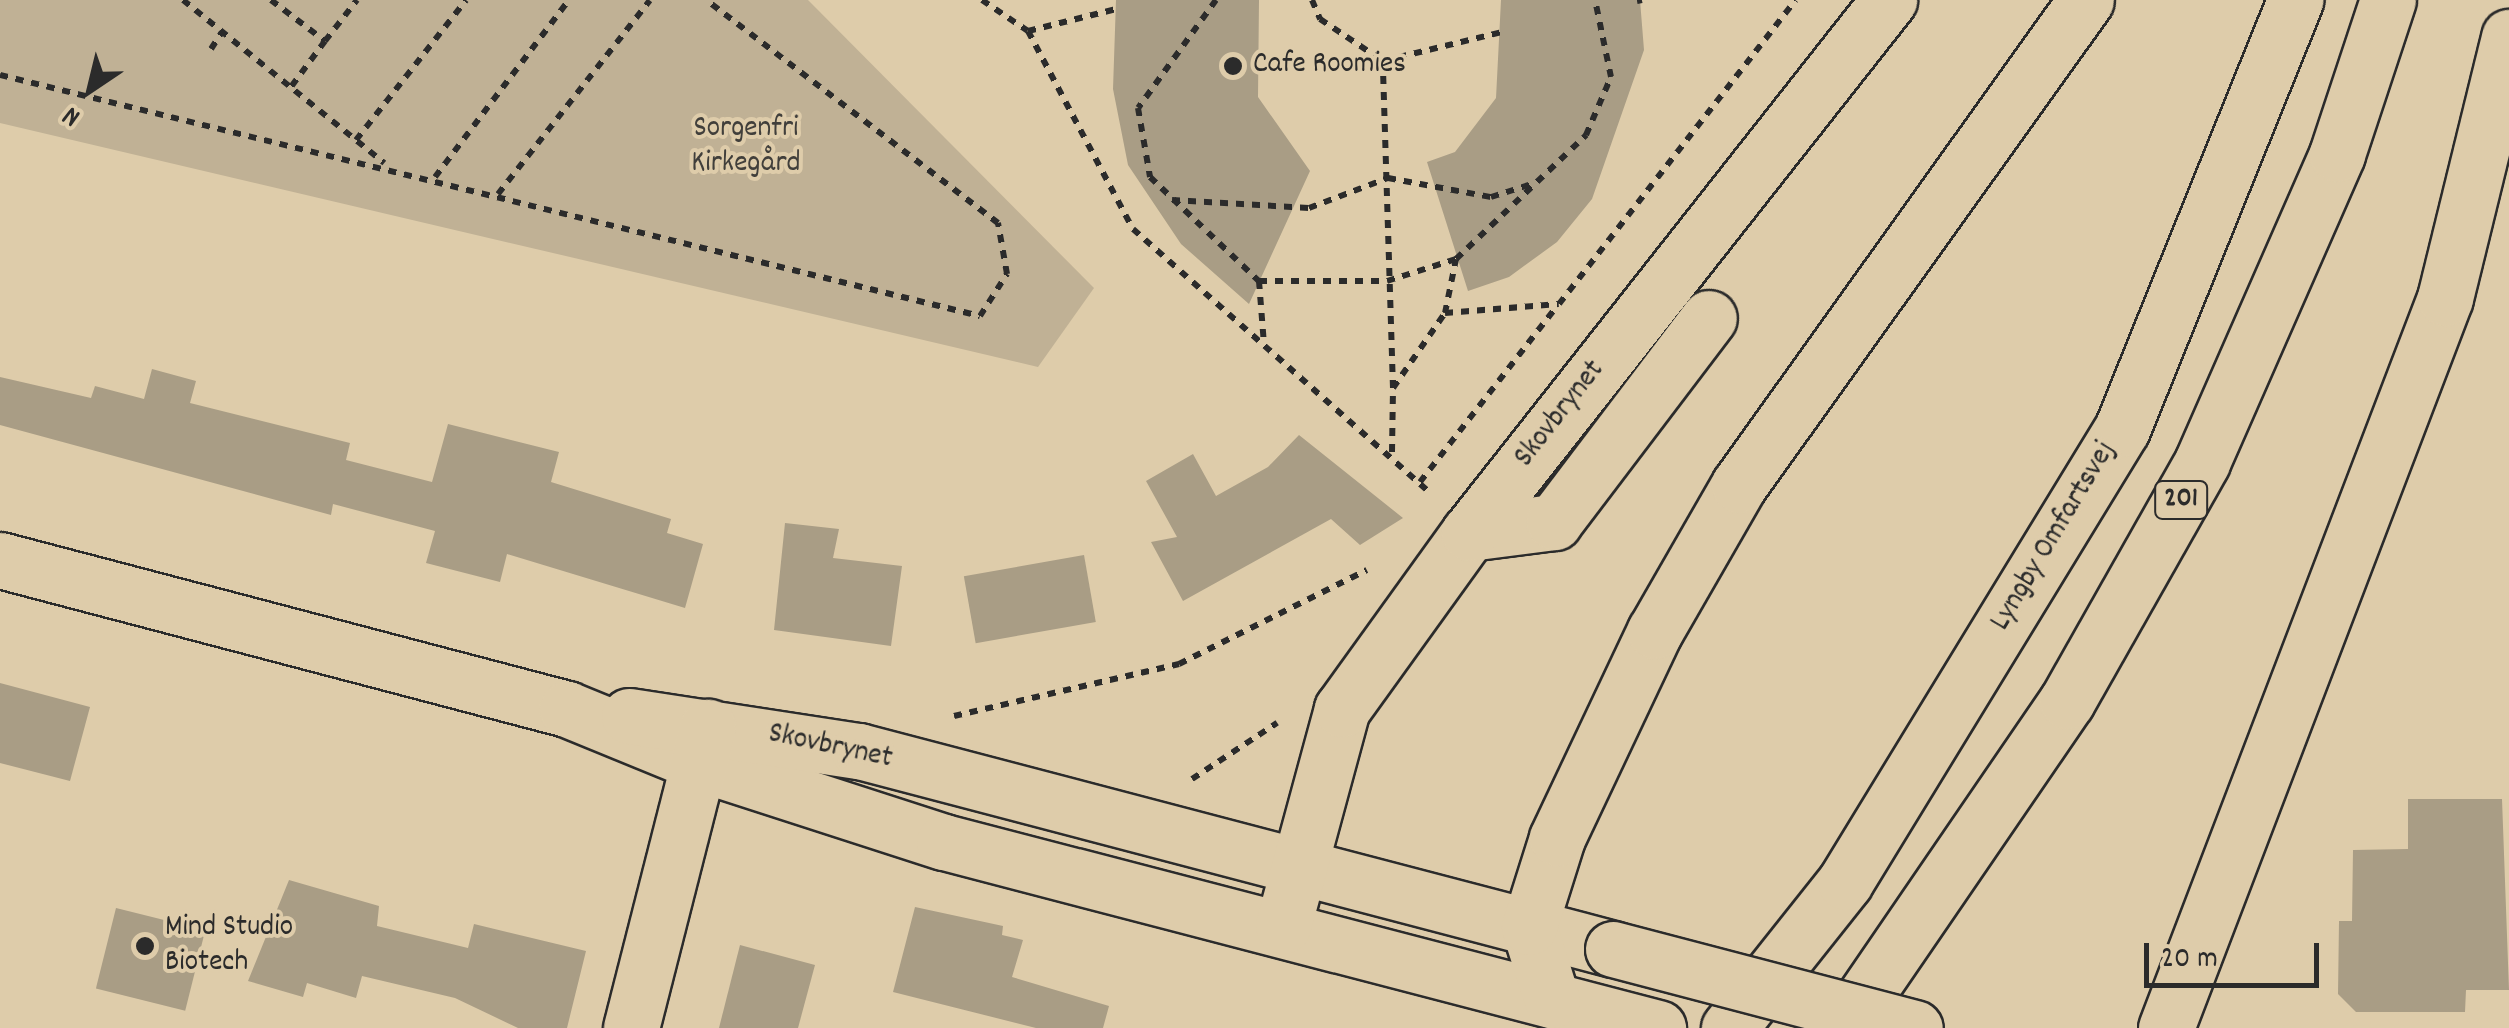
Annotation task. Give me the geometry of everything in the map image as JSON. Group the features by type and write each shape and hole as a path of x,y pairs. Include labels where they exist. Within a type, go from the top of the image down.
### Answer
{"main road":[{"name":"Skovbrynet","path":"1283,926 1342,709 1454,554 1889,0"},
{"path":"1561,1002 1530,927 1557,838 1647,648 1739,486 2086,0"},
{"name":"Lyngby Omfartsvej","path":"1729,1028 1845,882 2122,429 2295,0"},
{"name":"201","path":"1843,1028 2067,701 2202,462 2337,154 2388,0"},
{"path":"2166,1028 2445,298 2509,37"},
{"path":"1454,554 1554,522 1709,318"},
{"name":"Skovbrynet","path":"0,560 704,744 944,842 1283,926 1658,1028"},
{"name":"Skovbrynet","path":"704,744 859,751 1915,1028"},
{"path":"631,1028 704,744"}],"path":[{"path":"183,0 388,166"},
{"path":"291,87 357,0"},
{"path":"356,140 466,0"},
{"path":"435,177 570,0"},
{"path":"498,194 650,0"},
{"path":"0,75 435,177 980,316 1007,274 998,223 706,0"},
{"path":"942,720 1178,664 1384,562 1454,554 1420,482 1392,452 1264,347 1134,229 1028,31 982,0"},
{"path":"1216,0 1138,108 1150,177 1259,281 1386,281 1456,259 1586,135 1611,77 1595,0"},
{"path":"1312,0 1320,20 1384,61 1502,32"},
{"path":"1420,482 1796,0"},
{"path":"275,1 325,42"},
{"path":"1028,31 1116,9"},
{"path":"211,49 222,32"},
{"path":"1384,61 1392,452"},
{"path":"1170,200 1309,208 1388,178 1491,197 1537,183"},
{"path":"1392,388 1445,314 1456,259"},
{"path":"1259,281 1264,347"},
{"path":"1445,314 1558,304"},
{"path":"1176,834 1193,777 1210,764 1285,718 1342,709"}],"green space":[{"name":"Sorgenfri Kirkegård","path":"0,0 808,0 1094,288 1038,367 0,123"}],"building":[{"path":"1116,0 1259,0 1258,97 1310,171 1249,304 1181,244 1128,165 1113,89"},
{"path":"1501,0 1640,0 1644,50 1592,199 1557,242 1509,277 1468,291 1427,162 1455,152 1496,98"},
{"path":"152,369 196,381 190,403 350,443 346,460 432,482 448,424 559,452 551,482 671,519 667,533 703,544 685,608 507,554 500,582 426,563 435,531 333,504 331,515 0,425 0,377 91,398 95,386 144,399"},
{"path":"1299,435 1403,518 1360,545 1331,519 1183,601 1151,542 1177,537 1146,481 1193,454 1216,496 1268,467"},
{"path":"785,523 839,529 833,558 902,566 891,646 774,630"},
{"path":"1084,555 1096,622 976,643 964,576"},
{"path":"0,683 90,707 70,781 0,763"},
{"path":"2408,799 2502,799 2509,990 2466,990 2465,1012 2356,1012 2338,994 2339,921 2352,921 2353,850 2408,849"},
{"path":"289,880 379,906 377,926 468,948 474,924 586,951 567,1028 518,1028 455,998 362,976 356,998 307,983 303,997 248,981"},
{"path":"915,907 1003,926 1002,935 1023,940 1012,977 1109,1006 1103,1028 1036,1028 893,992"},
{"path":"116,908 205,930 185,1011 96,989"},
{"path":"740,945 815,965 798,1028 719,1028"}],"place":[{"name":"Cafe Roomies","path":"1233,66"},
{"name":"Mind Studio Biotech","path":"145,946"}]}
